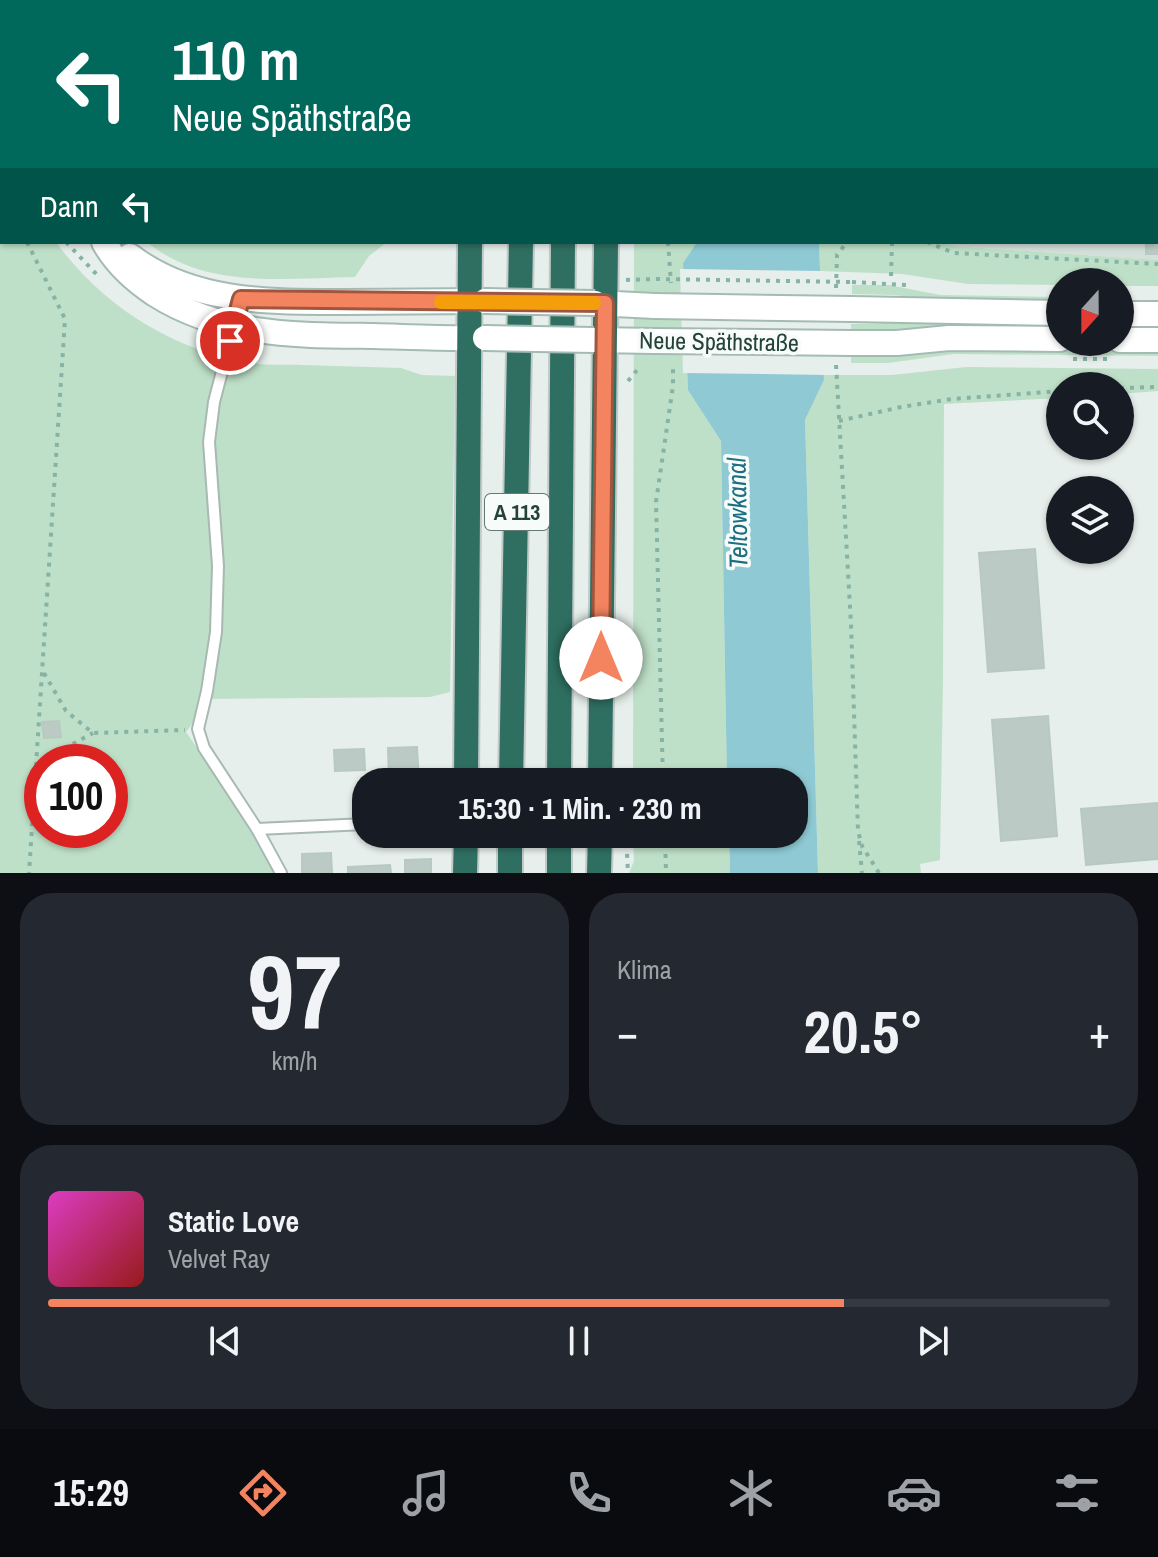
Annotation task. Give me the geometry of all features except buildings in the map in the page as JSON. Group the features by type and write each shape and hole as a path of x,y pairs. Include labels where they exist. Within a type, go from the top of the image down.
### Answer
{"highway":[{"path":"466,768 478,339 478,301 470,244"},
{"name":"A 113","path":"511,768 521,244"},
{"name":"A 113","path":"559,768 563,244"},
{"path":"600,768 599,340 606,244"},
{"path":"465,873 466,848"},
{"path":"510,848 510,873"},
{"path":"559,848 559,873"},
{"path":"599,873 600,848"}],"main road":[{"name":"Neue Späthstraße","path":"107,244 114,259 173,305 234,327 280,334 851,343 949,338 1046,339"},
{"name":"Neue Späthstraße","path":"109,244 169,279 241,299 1046,313"},
{"path":"1134,314 1158,314"},
{"path":"1134,340 1158,340"}],"lane":[{"path":"241,299 214,402 209,442 218,566 216,632 198,729 204,748 221,778 257,829 281,873"},
{"path":"257,829 352,825"}],"path":[{"path":"28,244 65,319 37,744"},
{"path":"668,244 671,287"},
{"path":"891,276 892,244"},
{"path":"930,244 954,253 1158,264"},
{"path":"656,279 852,282"},
{"path":"663,768 656,502 673,386 673,358"},
{"path":"836,383 862,873"},
{"path":"1134,388 1158,387"},
{"path":"839,421 952,399 1046,392"},
{"path":"43,671 66,711 93,733"},
{"path":"73,744 93,733 198,729"},
{"path":"858,831 862,846 879,873"},
{"path":"29,873 31,848"},
{"path":"627,848 628,873"},
{"path":"665,848 666,873"}],"shaded area":[{"path":"949,244 1158,244 1158,260"}],"green space":[{"path":"0,244 58,244 74,265 118,306 169,337 225,357 266,364 401,368 422,375 455,376 450,692 430,697 211,699 186,732 272,857 279,873 0,873"},
{"path":"150,244 384,244 369,256 355,277 246,278 194,268"},
{"path":"634,244 696,244 683,263 688,389 721,441 727,768 633,768"},
{"path":"819,244 949,244 1158,260 1158,286 1134,286 1134,268 1046,268 1046,285 968,284 902,274 820,271"},
{"path":"852,285 889,285 940,295 1046,297 1046,303 935,301 896,295 852,294"},
{"path":"1046,323 1046,330 851,334 851,324"},
{"path":"960,348 1046,349 1046,355 954,354 888,363 851,363 851,354"},
{"path":"1134,351 1158,351 1158,356 1134,356"},
{"path":"966,367 1158,369 1158,391 1134,393 1134,372 1046,372 1046,399 944,404 940,860 920,864 921,873 818,873 805,420 824,375 892,375"},
{"path":"634,848 729,848 730,873 629,873 634,861"}],"water":[{"name":"Teltowkanal","path":"696,244 819,244 824,380 805,420 818,873 730,873 729,848 808,848 808,768 727,768 721,441 688,390 683,263"}],"pier":[{"path":"680,269 824,271 828,375 683,373"}],"slow traffic":[{"path":"441,302 594,303"}],"route":[{"path":"230,341 241,299 605,303 601,658"}]}
